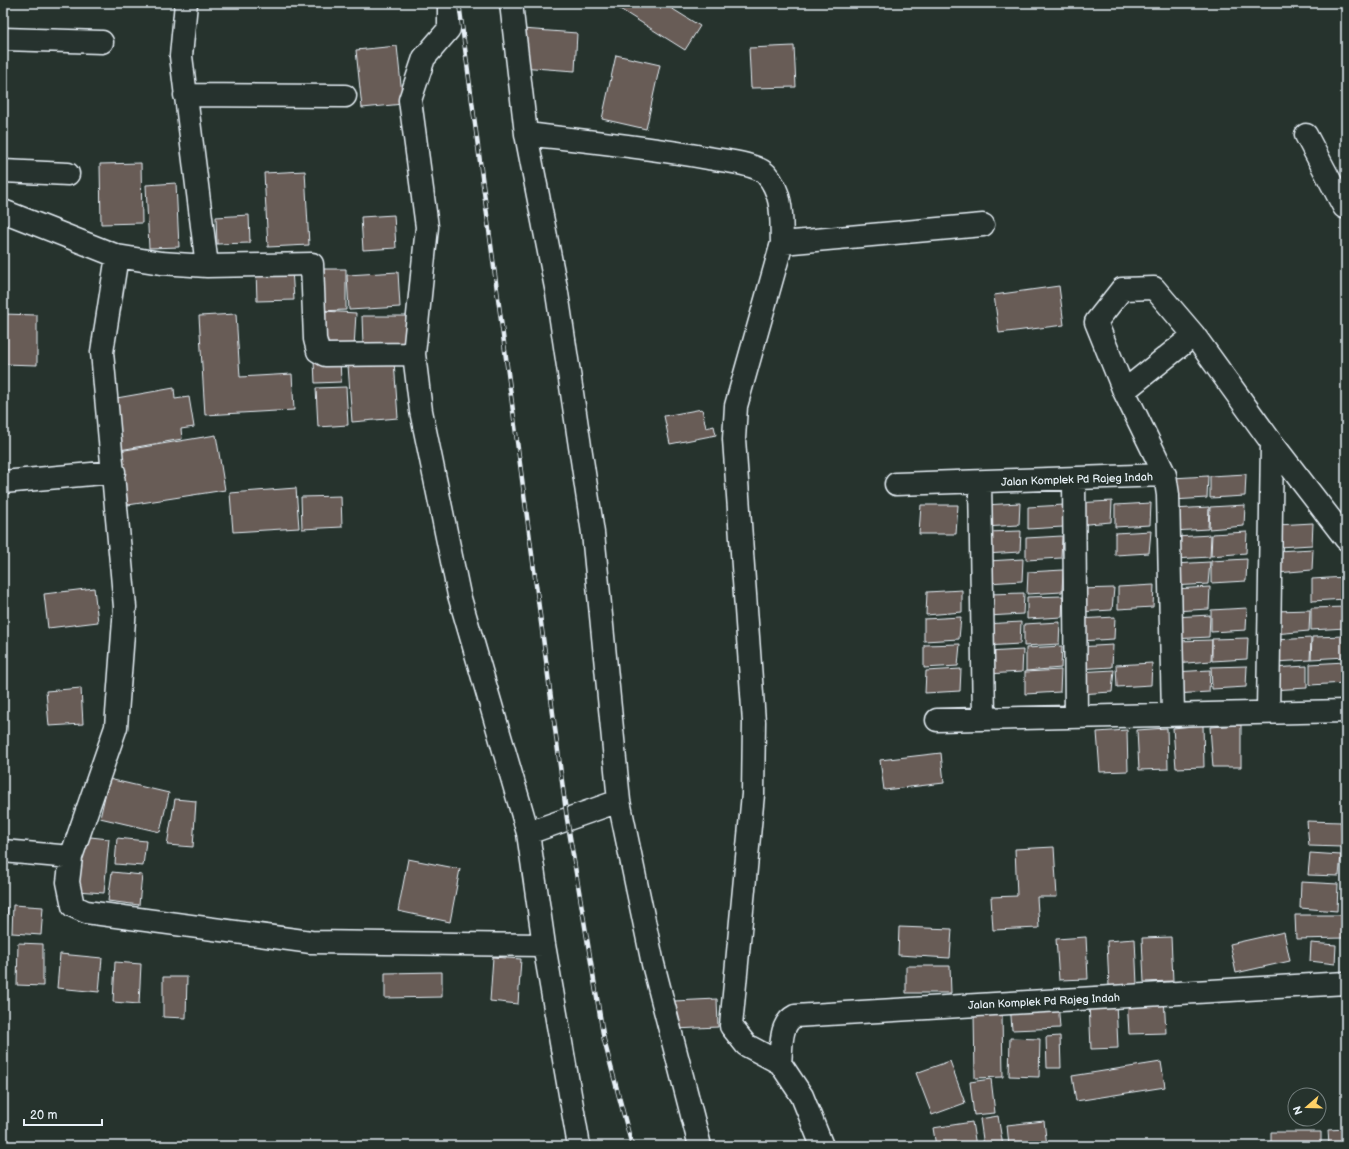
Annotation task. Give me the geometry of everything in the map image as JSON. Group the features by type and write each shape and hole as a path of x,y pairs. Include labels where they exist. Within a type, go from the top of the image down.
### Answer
{"street":[{"path":"186,3 181,56 207,266"},
{"path":"449,3 449,29 424,58 410,100 427,228 414,354 421,411 459,595 528,834 544,945 579,1146"},
{"path":"510,3 526,134 558,293 593,533 619,801 652,964 700,1146"},
{"path":"3,39 102,42"},
{"path":"185,95 345,96"},
{"path":"526,134 650,148 752,168 764,173 776,187 780,204 782,244 736,406 734,439 754,722 753,794 731,1026 746,1045 780,1063 802,1096 822,1146"},
{"path":"1306,135 1345,207"},
{"path":"3,171 68,174"},
{"path":"3,211 117,256 161,263 207,266 312,264 315,339 318,351 325,355 414,354"},
{"path":"782,244 983,225"},
{"path":"117,256 102,352 125,607 116,727 71,857 68,882 73,906 86,912 235,934 311,942 544,945"},
{"name":"Jalan Komplek Pd Rajeg Indah","path":"896,484 1166,475 1124,391 1096,322 1122,289 1154,288 1194,335 1272,443 1346,539"},
{"path":"1124,391 1194,335"},
{"path":"1268,712 1272,443"},
{"path":"3,482 114,472"},
{"path":"1166,475 1173,714"},
{"path":"1074,479 1076,717"},
{"path":"980,482 984,718"},
{"path":"938,720 1346,711"},
{"path":"528,834 619,801"},
{"path":"3,851 71,857"},
{"name":"Jalan Komplek Pd Rajeg Indah","path":"780,1063 784,1028 789,1019 795,1016 1346,983"}],"building":[{"path":"617,3 663,3 700,26 685,50 615,6"},
{"path":"522,29 577,33 575,71 520,67"},
{"path":"397,46 403,104 362,108 356,50"},
{"path":"794,46 796,87 751,88 749,48"},
{"path":"616,55 660,65 646,129 602,119"},
{"path":"141,163 142,223 101,224 100,164"},
{"path":"305,171 309,245 268,247 264,173"},
{"path":"176,183 179,247 149,248 146,185"},
{"path":"249,215 250,243 217,244 216,217"},
{"path":"394,215 396,248 363,250 361,217"},
{"path":"292,269 294,300 257,301 256,270"},
{"path":"317,269 346,269 346,310 317,311"},
{"path":"398,272 400,307 349,310 347,275"},
{"path":"1059,286 1064,325 999,333 994,295"},
{"path":"324,311 356,313 354,348 323,347"},
{"path":"3,314 37,315 37,365 3,364"},
{"path":"236,314 240,377 292,374 294,410 205,415 199,316"},
{"path":"362,316 406,316 405,344 363,345"},
{"path":"340,360 341,382 315,383 314,361"},
{"path":"394,361 398,418 352,422 348,365"},
{"path":"346,387 348,425 318,427 316,388"},
{"path":"174,388 175,399 189,397 194,427 181,429 182,439 120,450 111,399"},
{"path":"702,409 706,428 714,426 716,435 670,444 664,416"},
{"path":"216,435 225,490 128,505 119,451"},
{"path":"1246,474 1245,496 1210,498 1210,476"},
{"path":"1208,476 1207,498 1172,500 1172,478"},
{"path":"296,488 299,528 233,532 230,493"},
{"path":"341,496 342,527 302,529 301,497"},
{"path":"1112,501 1111,522 1076,525 1076,503"},
{"path":"1020,503 1019,525 984,527 984,505"},
{"path":"1151,503 1150,525 1115,527 1115,505"},
{"path":"921,505 958,505 956,534 919,534"},
{"path":"1064,505 1063,527 1028,529 1028,507"},
{"path":"1245,505 1244,526 1209,529 1210,507"},
{"path":"1209,507 1208,529 1173,531 1173,509"},
{"path":"1313,523 1312,545 1278,547 1277,525"},
{"path":"1021,531 1020,552 985,554 986,532"},
{"path":"1151,531 1149,553 1115,555 1115,533"},
{"path":"1247,532 1246,553 1211,556 1212,534"},
{"path":"1211,535 1210,557 1175,559 1175,537"},
{"path":"1062,536 1061,558 1026,560 1026,538"},
{"path":"1313,549 1312,570 1277,573 1277,551"},
{"path":"1023,559 1022,581 987,583 987,561"},
{"path":"1247,559 1246,581 1211,583 1211,561"},
{"path":"1210,562 1208,584 1173,586 1174,564"},
{"path":"1063,570 1062,592 1027,594 1028,572"},
{"path":"1346,577 1346,599 1312,601 1312,579"},
{"path":"1154,585 1153,607 1118,609 1118,587"},
{"path":"1210,587 1209,609 1174,611 1174,589"},
{"path":"94,588 98,622 48,628 44,594"},
{"path":"1114,588 1112,610 1078,612 1078,589"},
{"path":"962,590 962,612 926,615 927,592"},
{"path":"1024,593 1023,614 988,616 988,594"},
{"path":"1063,596 1062,617 1027,619 1027,597"},
{"path":"1346,607 1346,628 1311,630 1311,608"},
{"path":"1247,608 1246,630 1211,632 1211,610"},
{"path":"1310,610 1309,631 1274,634 1275,611"},
{"path":"1210,615 1209,637 1174,639 1174,617"},
{"path":"961,617 959,639 924,641 924,619"},
{"path":"1115,617 1114,639 1079,641 1079,619"},
{"path":"1021,622 1020,644 985,646 985,624"},
{"path":"1060,622 1059,644 1024,646 1024,624"},
{"path":"1346,636 1346,657 1311,659 1312,637"},
{"path":"1248,638 1247,659 1212,661 1212,639"},
{"path":"1311,638 1310,660 1275,662 1275,640"},
{"path":"1212,640 1211,661 1175,664 1176,641"},
{"path":"960,644 958,666 924,668 924,645"},
{"path":"1113,645 1112,667 1077,669 1077,647"},
{"path":"1062,646 1061,668 1026,671 1026,648"},
{"path":"1023,650 1022,672 987,674 987,652"},
{"path":"1345,662 1345,683 1310,685 1310,664"},
{"path":"1152,663 1151,685 1117,687 1116,665"},
{"path":"1247,666 1246,687 1212,689 1211,667"},
{"path":"1307,666 1307,688 1271,690 1272,668"},
{"path":"961,669 960,691 925,693 926,671"},
{"path":"1061,670 1060,692 1025,694 1025,672"},
{"path":"1114,670 1112,692 1078,694 1078,672"},
{"path":"1210,670 1209,692 1174,694 1174,672"},
{"path":"81,688 83,724 49,726 46,691"},
{"path":"1203,725 1204,767 1176,768 1173,728"},
{"path":"1241,725 1241,767 1213,767 1210,727"},
{"path":"1167,728 1168,769 1139,770 1137,730"},
{"path":"1127,730 1128,771 1100,772 1097,732"},
{"path":"941,753 944,783 884,790 880,760"},
{"path":"109,779 169,793 160,832 100,818"},
{"path":"175,799 196,801 193,847 167,845"},
{"path":"1307,821 1341,822 1342,847 1309,846"},
{"path":"81,836 109,839 104,893 76,891"},
{"path":"117,838 146,841 143,866 115,864"},
{"path":"1054,847 1057,897 1037,897 1039,928 993,930 991,897 1017,896 1015,849"},
{"path":"1310,853 1341,855 1339,876 1308,875"},
{"path":"408,859 460,869 450,922 398,911"},
{"path":"112,872 142,875 139,905 108,901"},
{"path":"1301,882 1338,884 1337,911 1300,908"},
{"path":"13,905 43,907 41,935 12,933"},
{"path":"3,907 8,908 5,942 3,942"},
{"path":"1295,915 1342,915 1343,938 1296,939"},
{"path":"899,927 952,929 950,958 898,955"},
{"path":"1284,932 1290,961 1236,973 1230,944"},
{"path":"1086,937 1088,979 1059,980 1056,939"},
{"path":"1171,937 1173,981 1144,982 1142,938"},
{"path":"1135,939 1137,985 1109,986 1107,941"},
{"path":"18,943 43,944 43,986 17,985"},
{"path":"1311,943 1336,945 1335,964 1310,961"},
{"path":"60,954 102,958 99,992 57,988"},
{"path":"493,957 521,959 518,1004 490,1001"},
{"path":"115,962 141,964 139,1004 113,1002"},
{"path":"906,966 950,966 951,993 906,993"},
{"path":"442,972 442,997 385,998 385,973"},
{"path":"163,977 187,977 186,1018 163,1017"},
{"path":"1164,997 1166,1033 1129,1034 1127,998"},
{"path":"717,999 718,1027 675,1029 674,1001"},
{"path":"1058,1000 1060,1028 1012,1030 1010,1003"},
{"path":"1089,1002 1116,1002 1118,1048 1091,1049"},
{"path":"974,1014 1002,1014 1003,1077 975,1078"},
{"path":"1060,1036 1061,1068 1047,1068 1046,1037"},
{"path":"1010,1038 1040,1039 1039,1077 1009,1076"},
{"path":"950,1061 965,1103 932,1115 916,1073"},
{"path":"1161,1062 1165,1087 1076,1101 1072,1076"},
{"path":"991,1079 995,1113 974,1115 970,1082"},
{"path":"998,1116 1003,1146 984,1146 980,1119"},
{"path":"1044,1121 1047,1146 1009,1146 1007,1125"},
{"path":"972,1122 976,1146 936,1146 933,1128"},
{"path":"1346,1129 1346,1146 1329,1146 1328,1130"},
{"path":"1271,1132 1321,1132 1321,1146 1271,1146"}],"railway":[{"path":"459,3 567,819 604,1040 632,1146"}]}
